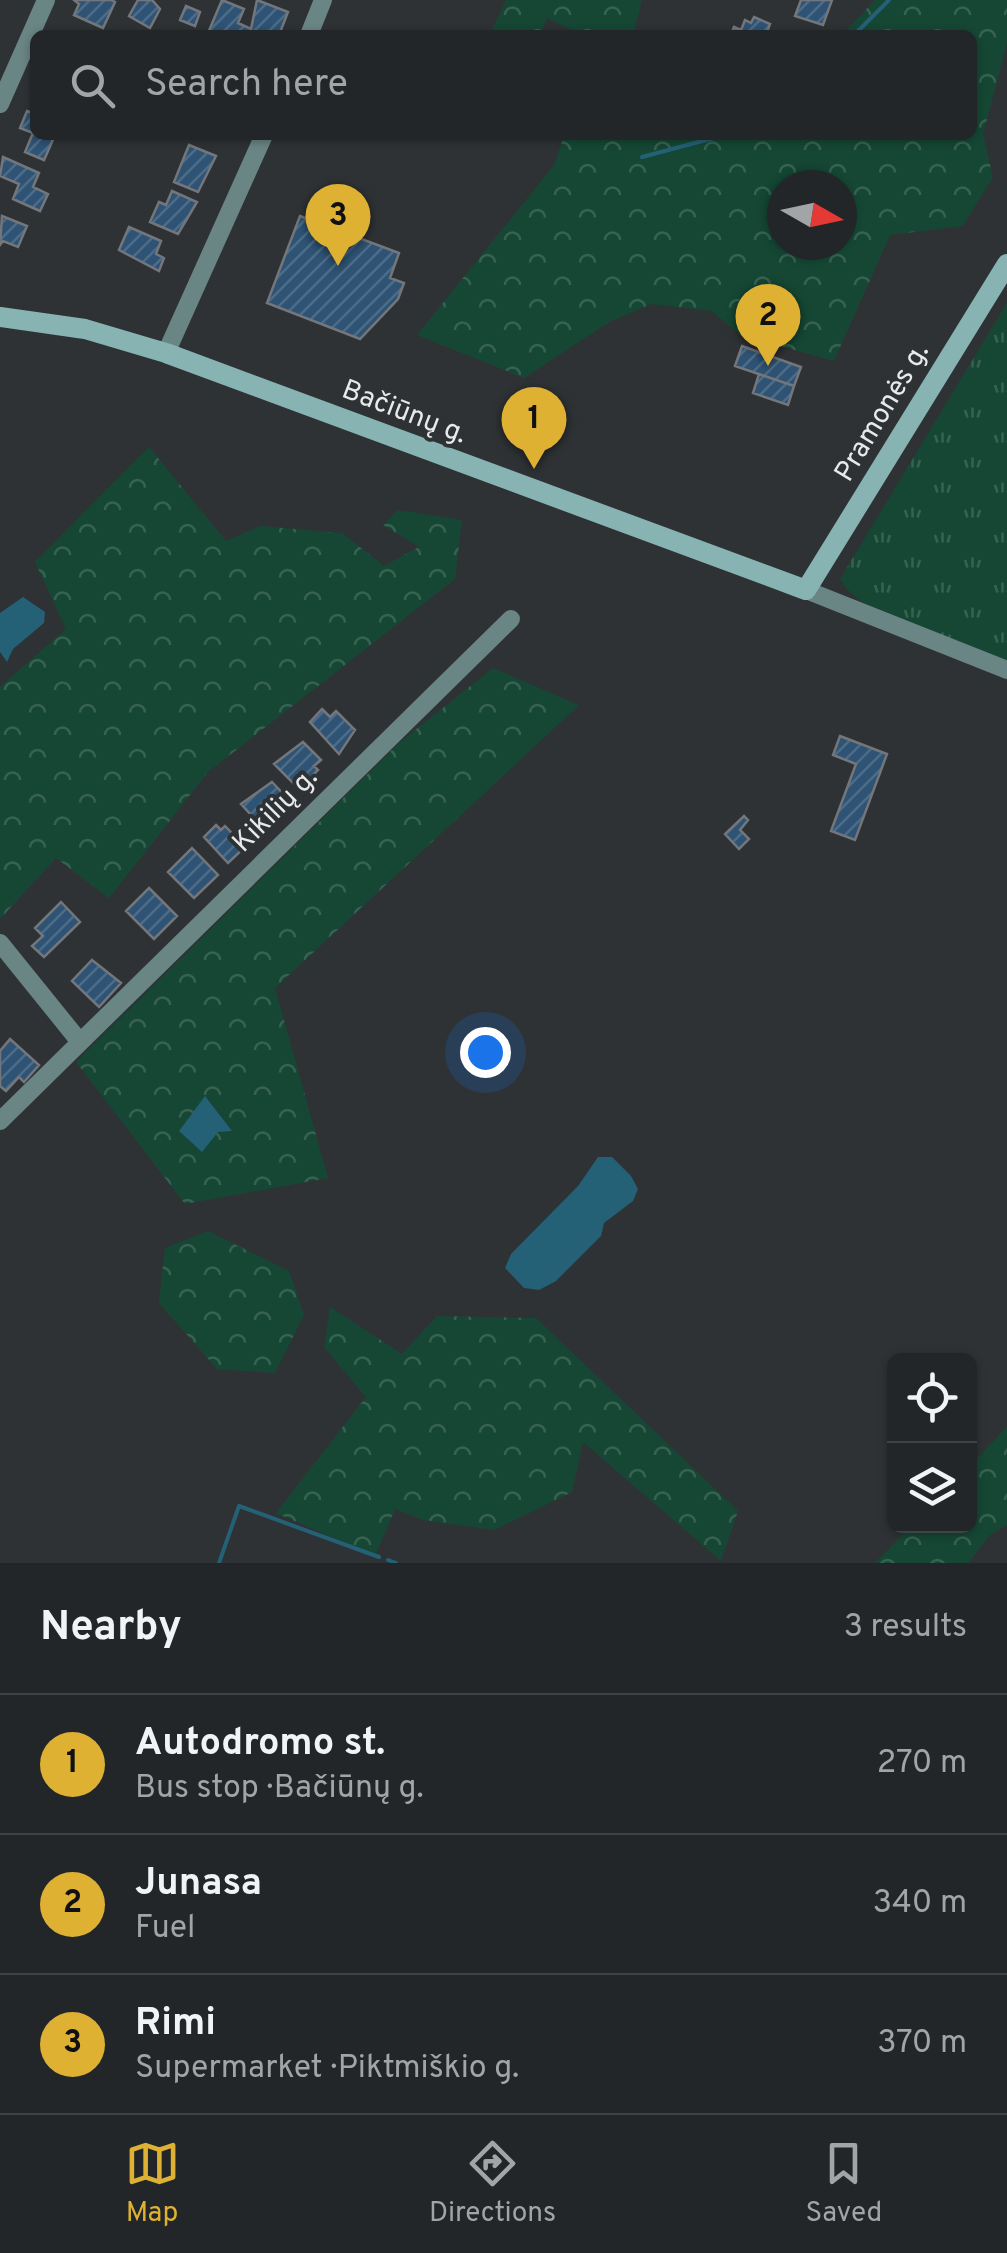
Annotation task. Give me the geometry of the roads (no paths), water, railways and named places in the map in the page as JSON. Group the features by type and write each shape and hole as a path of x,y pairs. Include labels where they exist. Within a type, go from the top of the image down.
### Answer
{"main road":[{"name":"Pramonės g.","path":"806,590 1007,264"},
{"name":"Bačiūnų g.","path":"0,318 84,330 166,353 806,590"}],"street":[{"path":"33,30 46,0"},
{"path":"311,30 322,0"},
{"path":"0,104 30,36"},
{"path":"166,353 262,140"},
{"name":"Bačiūnų g.","path":"806,590 1007,670"},
{"name":"Kikilių g.","path":"0,1121 510,619"},
{"path":"0,943 80,1042"}],"water":[{"path":"23,597 45,612 44,623 13,649 7,662 0,652 0,613"},
{"path":"205,1096 232,1131 218,1132 202,1152 179,1131"},
{"path":"598,1157 612,1157 631,1176 638,1189 633,1201 604,1223 601,1236 556,1281 539,1290 524,1288 505,1268 511,1254 578,1186"}],"waterway":[{"path":"859,30 889,0"},
{"path":"642,157 706,140"},
{"path":"219,1563 239,1506 379,1557"},
{"path":"388,1560 396,1563"}],"place":[{"name":"Rimi","path":"338,266"},
{"name":"Junasa","path":"768,366"},
{"name":"Autodromo st.","path":"534,469"}]}
